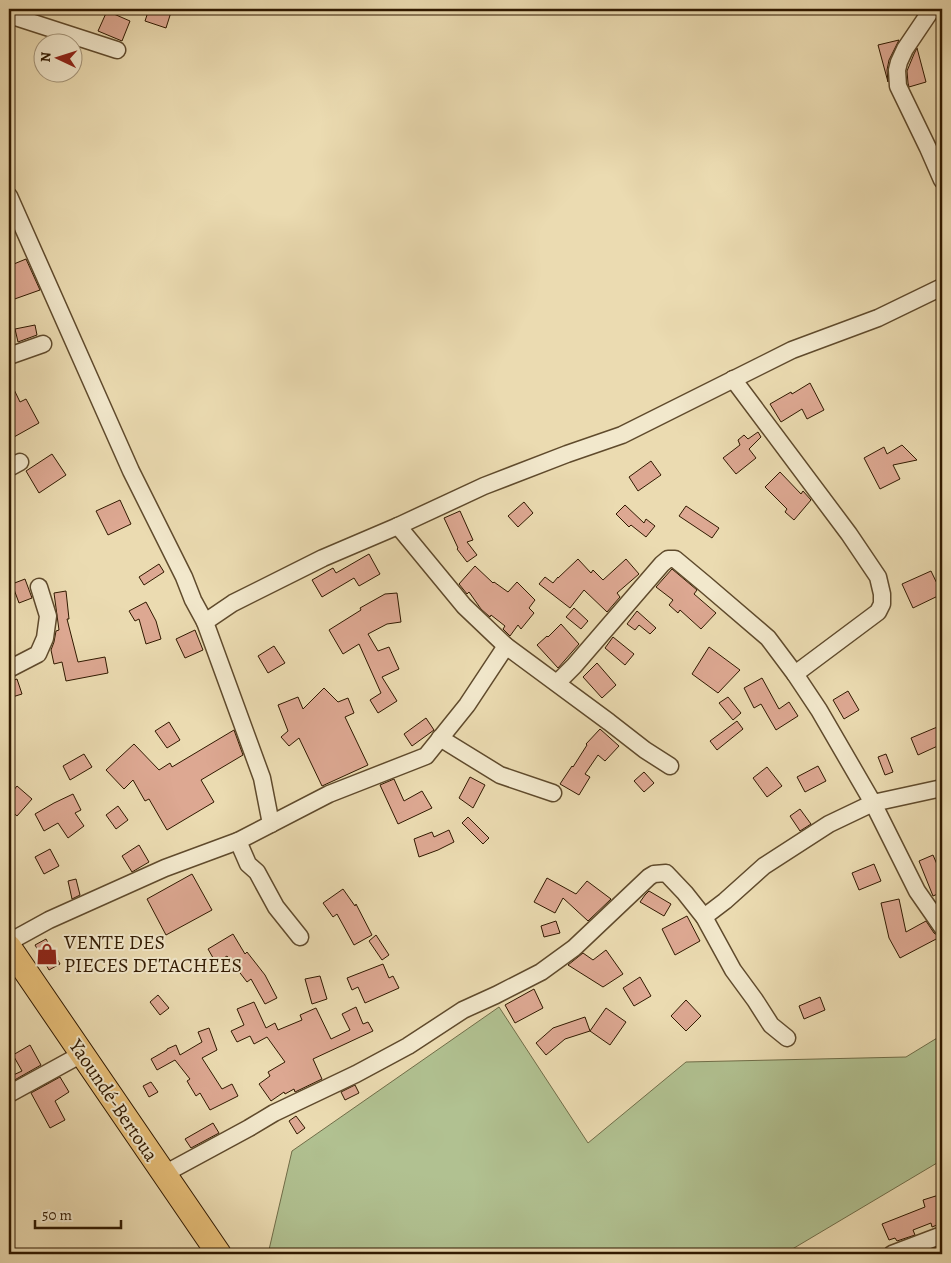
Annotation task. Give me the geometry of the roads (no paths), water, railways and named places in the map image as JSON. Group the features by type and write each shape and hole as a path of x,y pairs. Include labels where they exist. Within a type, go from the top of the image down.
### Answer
{"highway":[{"name":"Yaoundé-Bertoua","path":"11,954 219,1254"}],"street":[{"path":"932,9 905,49 897,70 898,86 942,180"},
{"path":"9,15 117,50"},
{"path":"9,196 131,470 184,577 193,600 206,622 262,778 271,824"},
{"path":"206,622 232,604 323,558 484,486 622,435 792,350 878,318 942,287"},
{"path":"9,356 43,344"},
{"path":"733,379 849,534 878,577 882,594 882,604 878,612 795,674"},
{"path":"398,526 464,606 506,646 645,750 670,766"},
{"path":"557,683 662,564 668,559 674,559 768,638 795,674 819,710 873,804 917,891 942,927"},
{"path":"9,668 38,654 45,638 48,616 39,587"},
{"path":"11,954 50,920 165,868 238,841 329,794 426,756 467,705 506,646"},
{"path":"440,738 500,775 553,793"},
{"path":"704,917 764,866 829,824 873,804 942,788"},
{"path":"238,841 248,864 257,872 276,907 300,937"},
{"path":"164,1174 274,1113 390,1056 462,1010 541,972 574,948 654,874 666,873 685,893 704,917 733,970 771,1025 787,1038"},
{"path":"9,1094 82,1054"},
{"path":"892,1254 942,1234"}],"place":[{"name":"VENTE DES PIECES DETACHEES","path":"47,954"}]}
